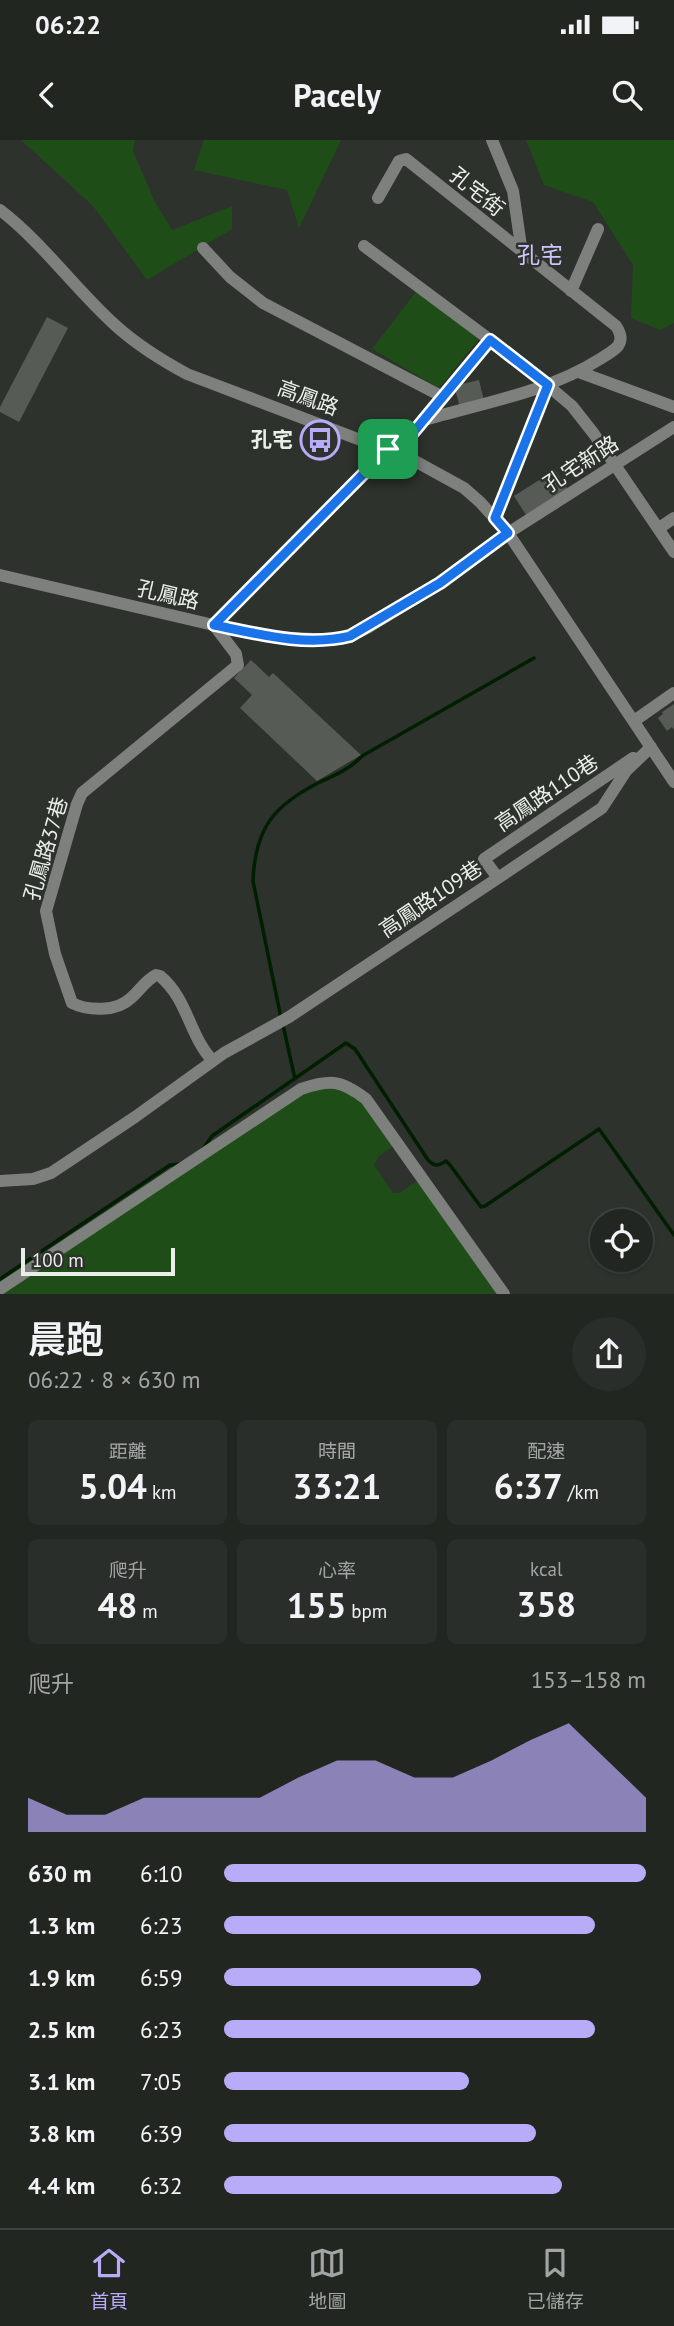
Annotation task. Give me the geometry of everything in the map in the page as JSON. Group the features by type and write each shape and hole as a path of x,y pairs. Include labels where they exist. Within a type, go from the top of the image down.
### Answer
{"street":[{"path":"492,140 513,191 522,253"},
{"name":"孔宅街","path":"378,198 398,162 406,159 616,326 620,332 617,348 579,372 548,385 424,420"},
{"name":"高鳳路","path":"0,209 26,232 114,324 142,348 164,362 187,374 393,450 441,473 464,488 508,533 674,782"},
{"path":"571,291 598,229"},
{"path":"364,246 490,340 572,406 674,552"},
{"path":"204,248 230,277 263,303 443,397"},
{"path":"214,625 424,420 490,340"},
{"path":"579,372 674,407"},
{"path":"495,518 548,385"},
{"name":"孔宅新路","path":"508,533 674,427"},
{"path":"659,528 674,518"},
{"name":"孔鳳路","path":"0,575 275,637 334,640 350,636 440,583 508,533"},
{"name":"孔鳳路37巷","path":"213,1061 195,1037 181,1000 160,976 156,975 143,984 132,998 122,1004 103,1009 72,1003 55,954 46,911 82,793 238,665 236,654 214,625"},
{"path":"634,721 674,693"},
{"name":"高鳳路109巷","path":"213,1061 289,1017 602,808 626,771 651,747"},
{"name":"高鳳路110巷","path":"498,878 484,859 651,747"},
{"path":"0,1181 33,1179 51,1173 213,1061"},
{"path":"0,1289 301,1089 323,1082 348,1086 366,1100 503,1293"}],"green space":[{"path":"21,140 135,140 133,151 154,200 172,230 232,206 232,229 147,280 93,206"},
{"path":"204,140 341,140 299,228 287,190 194,170"},
{"path":"526,140 674,140 674,323 660,330 631,318 633,265 593,202 544,185"},
{"path":"418,289 481,336 439,388 372,349"},
{"path":"323,1085 348,1091 365,1105 395,1145 379,1156 374,1165 393,1193 399,1193 419,1180 498,1294 0,1294 302,1092"}],"building":[{"path":"47,317 68,328 19,422 0,412 0,407"},
{"path":"479,380 484,401 460,407 454,386"},
{"path":"555,470 569,491 528,518 514,496"},
{"path":"251,660 269,677 273,673 361,755 317,781 240,708 252,695 234,678"},
{"path":"674,704 674,730 672,727 667,731 658,718"}],"waterway":[{"path":"281,1018 253,881 258,846 270,820 279,809 304,791 534,658"},
{"path":"283,1025 295,1079"},
{"path":"203,1149 212,1136 346,1043 355,1049 428,1160 437,1165 446,1161 481,1207 599,1129 674,1235"},
{"path":"0,1279 170,1165 179,1164"}],"place":[{"name":"孔宅","path":"320,440"}],"district":[{"name":"孔宅","path":"540,255"}],"route":[{"path":"490,340 548,385 495,518 508,533 440,583 369,627 334,640 275,637 214,625 231,609 388,449 397,452 490,340"}]}
